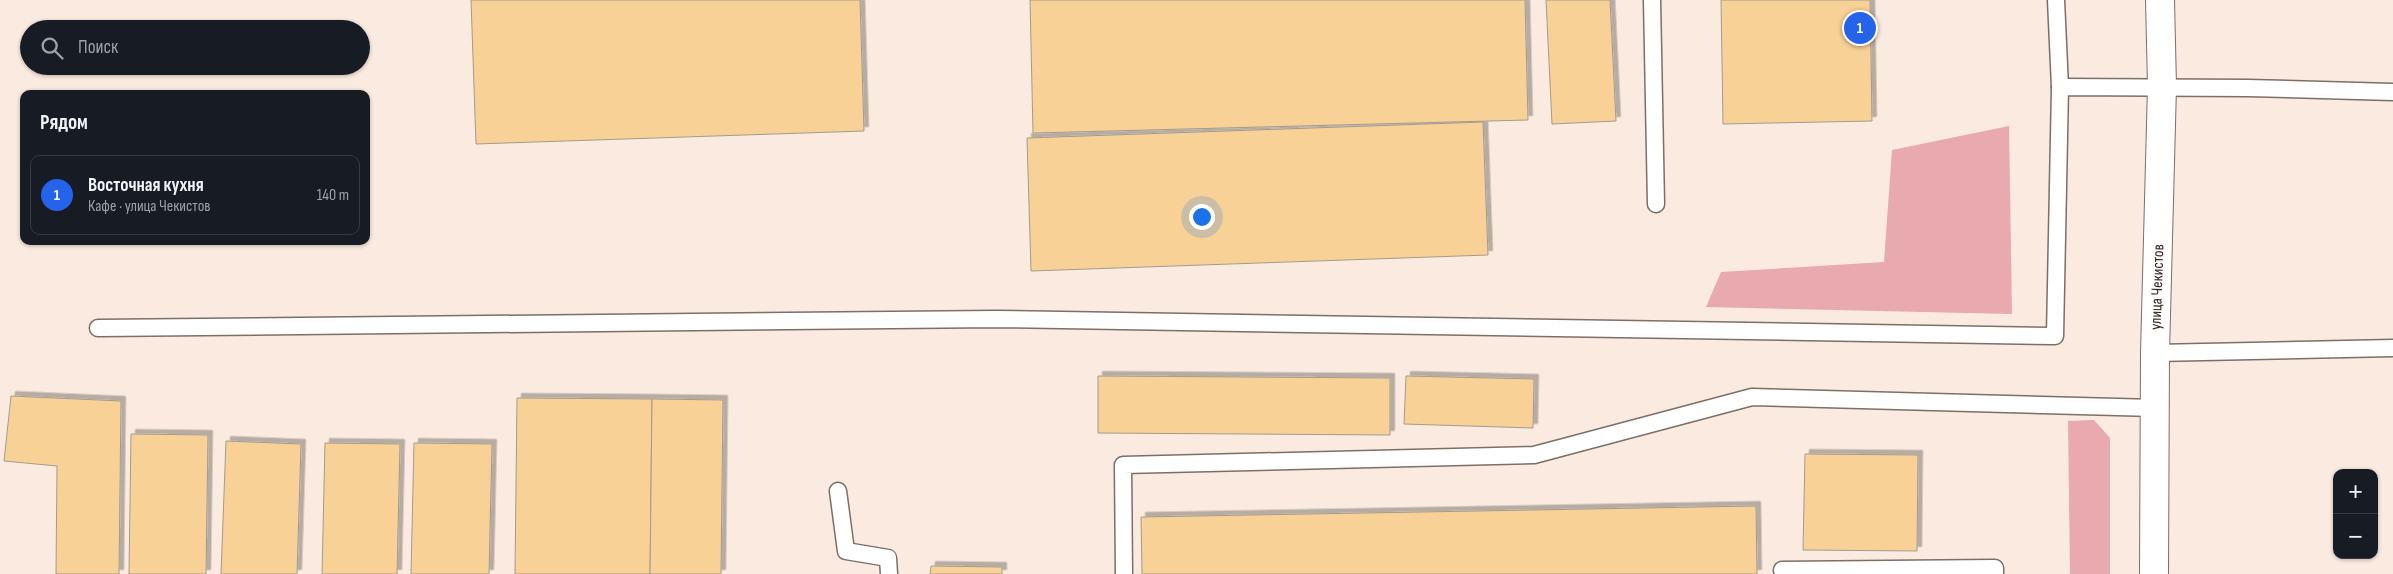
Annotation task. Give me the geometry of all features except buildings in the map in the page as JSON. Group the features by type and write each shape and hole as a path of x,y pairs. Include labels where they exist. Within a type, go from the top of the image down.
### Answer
{"main road":[{"name":"улица Чекистов","path":"2154,574 2155,353 2162,86 2160,0"}],"lane":[{"path":"1652,0 1656,204"},
{"path":"98,328 996,320 2054,336 2060,87 2056,0"},
{"path":"2060,87 2162,86 2393,92"},
{"path":"2155,353 2393,348"},
{"path":"1124,574 1123,465 1534,455 1752,397 2155,408"},
{"path":"838,491 846,551 888,558 889,574"},
{"path":"1782,570 1995,568 1995,574"}],"shaded area":[{"path":"2009,126 2012,314 1706,307 1721,272 1884,262 1892,150"},
{"path":"2094,420 2110,438 2110,574 2070,574 2068,421"}],"place":[{"name":"Восточная кухня","path":"1860,28"}]}
